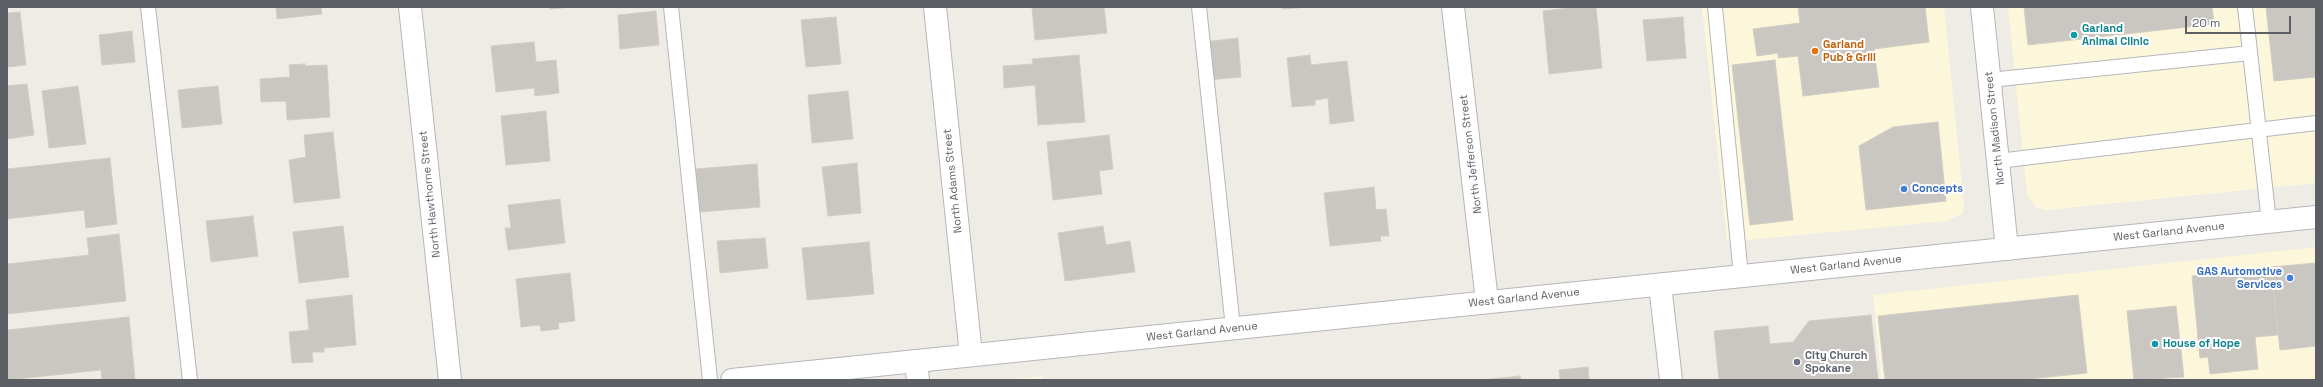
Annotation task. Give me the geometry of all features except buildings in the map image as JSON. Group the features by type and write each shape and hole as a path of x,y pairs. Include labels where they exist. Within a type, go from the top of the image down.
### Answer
{"street":[{"name":"North Hawthorne Street","path":"410,7 450,380"},
{"name":"North Adams Street","path":"934,7 971,355"},
{"name":"North Jefferson Street","path":"1453,7 1488,301"},
{"name":"North Madison Street","path":"1982,7 2007,249"},
{"name":"West Garland Avenue","path":"732,380 917,371 971,355 2316,217"},
{"path":"1660,285 1671,380"}],"lane":[{"path":"148,7 190,380"},
{"path":"671,7 710,380"},
{"path":"1199,7 1233,328"},
{"path":"1715,7 1741,276"},
{"path":"2245,7 2269,222"},
{"path":"1990,80 2250,52"},
{"path":"1998,161 2316,123"}],"shaded area":[{"path":"1702,7 1944,7 1964,206 1963,213 1948,221 1727,242"},
{"path":"2008,7 2316,7 2316,183 2046,210 2035,207 2027,195"},
{"path":"2316,247 2316,380 1881,380 1873,295"},
{"path":"1042,376 1043,380 1006,380"}],"place":[{"name":"Garland Animal Clinic","path":"2074,35"},
{"name":"Garland Pub & Grill","path":"1815,51"},
{"name":"Concepts","path":"1904,189"},
{"name":"GAS Automotive Services","path":"2290,278"},
{"name":"House of Hope","path":"2155,344"},
{"name":"City Church Spokane","path":"1797,362"}]}
